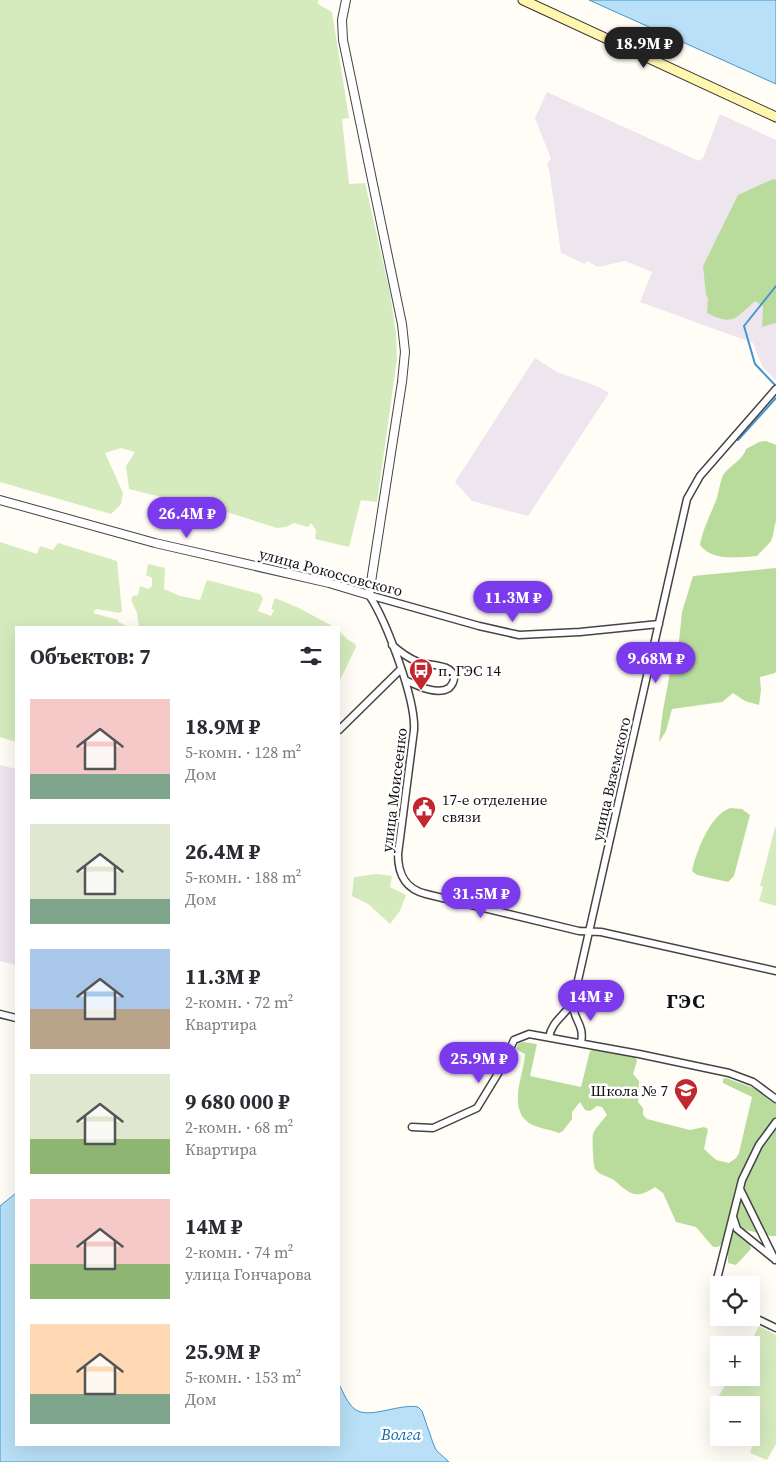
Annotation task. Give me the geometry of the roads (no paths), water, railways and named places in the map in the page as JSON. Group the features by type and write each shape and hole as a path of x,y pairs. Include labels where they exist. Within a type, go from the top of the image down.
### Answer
{"main road":[{"path":"523,0 776,117"}],"street":[{"path":"346,0 342,20 345,51 395,289 405,352 369,595"},
{"name":"улица Вяземского","path":"574,998 683,514 690,493 705,470 776,389"},
{"name":"улица Рокоссовского","path":"0,500 155,543 329,583 470,624 519,635 580,632 659,624"},
{"name":"улица Моисеенко","path":"369,595 377,607 413,706 414,724 398,854 399,866 404,880 414,890 543,923 589,932 601,932 776,971"},
{"path":"391,644 417,662 447,668 452,672 454,678 452,685 443,690 429,689 405,680"},
{"path":"340,729 401,670"},
{"path":"549,1037 552,1025 568,1010 574,998"},
{"path":"574,998 573,1010 582,1030 581,1043"},
{"path":"0,1014 15,1018"},
{"path":"560,1017 570,1016 578,1020"},
{"path":"412,1127 432,1128 477,1108 502,1067 514,1040 529,1034 639,1054 738,1076 753,1082 776,1099"},
{"path":"718,1276 743,1176 756,1150 776,1122"},
{"path":"740,1188 775,1260"},
{"path":"733,1216 737,1229 775,1260"},
{"path":"760,1320 776,1328"}],"water":[{"path":"589,0 776,0 776,84"},
{"name":"Волга","path":"15,1194 15,1446 340,1446 340,1386 351,1405 356,1410 362,1412 369,1413 411,1406 418,1407 422,1411 436,1450 449,1462 0,1462 0,1206"}],"waterway":[{"path":"776,286 744,326 755,364 776,386"},
{"path":"738,440 776,398"}],"place":[{"name":"п. ГЭС 14","path":"421,691"},
{"name":"17-е отделение связи","path":"424,829"},
{"name":"Школа № 7","path":"686,1111"}],"district":[{"name":"ГЭС","path":"686,1001"}]}
